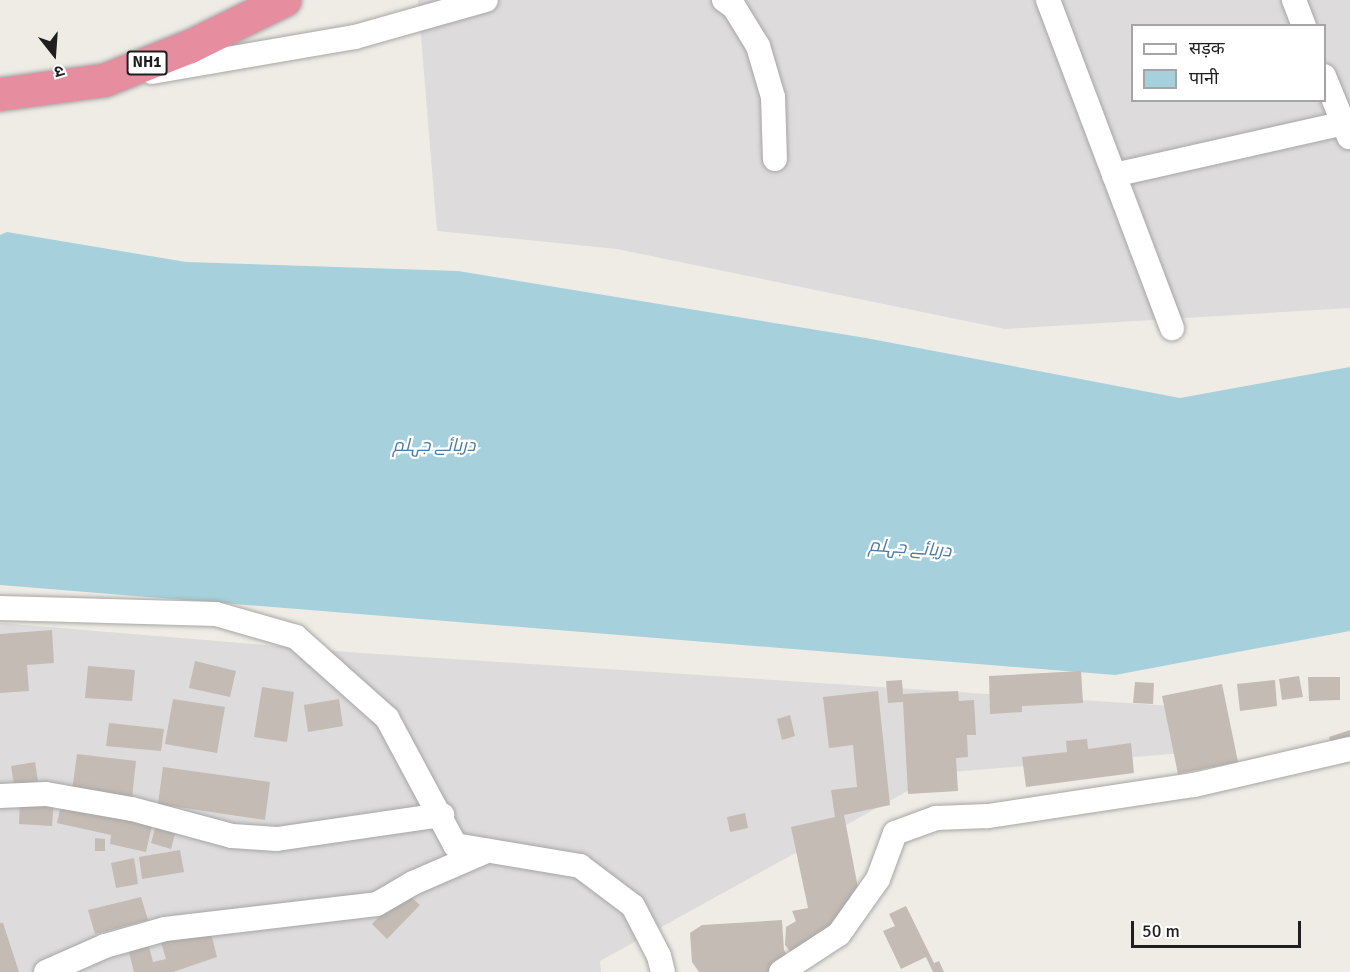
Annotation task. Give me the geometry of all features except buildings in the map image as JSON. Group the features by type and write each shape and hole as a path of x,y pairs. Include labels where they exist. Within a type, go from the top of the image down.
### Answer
{"highway":[{"name":"NH1","path":"0,94 104,80 190,46 284,0"}],"street":[{"path":"104,80 355,37 486,0"},
{"path":"724,0 734,7 758,46 773,97 775,159"},
{"path":"1048,0 1172,328"},
{"path":"1294,0 1303,24"},
{"path":"1114,175 1348,128 1326,80"},
{"path":"0,608 216,614 296,637 387,718 442,816 455,845 580,866 633,906 659,956 663,972"},
{"path":"781,972 839,934 878,879 894,833 936,818 988,816 1194,785 1350,749"},
{"path":"0,796 46,794 132,809 232,836 277,840 442,816"},
{"path":"46,972 105,946 165,929 377,904 413,882 486,851"}],"shaded area":[{"path":"418,0 1350,0 1350,308 1005,329 617,249 437,231"},
{"path":"0,623 361,653 1187,707 1183,753 940,773 600,961 601,972 0,972"}],"water":[{"name":"دریائے جہلم","path":"7,232 186,262 458,271 866,338 1180,398 1350,367 1350,631 1115,675 0,585 0,235"}]}
